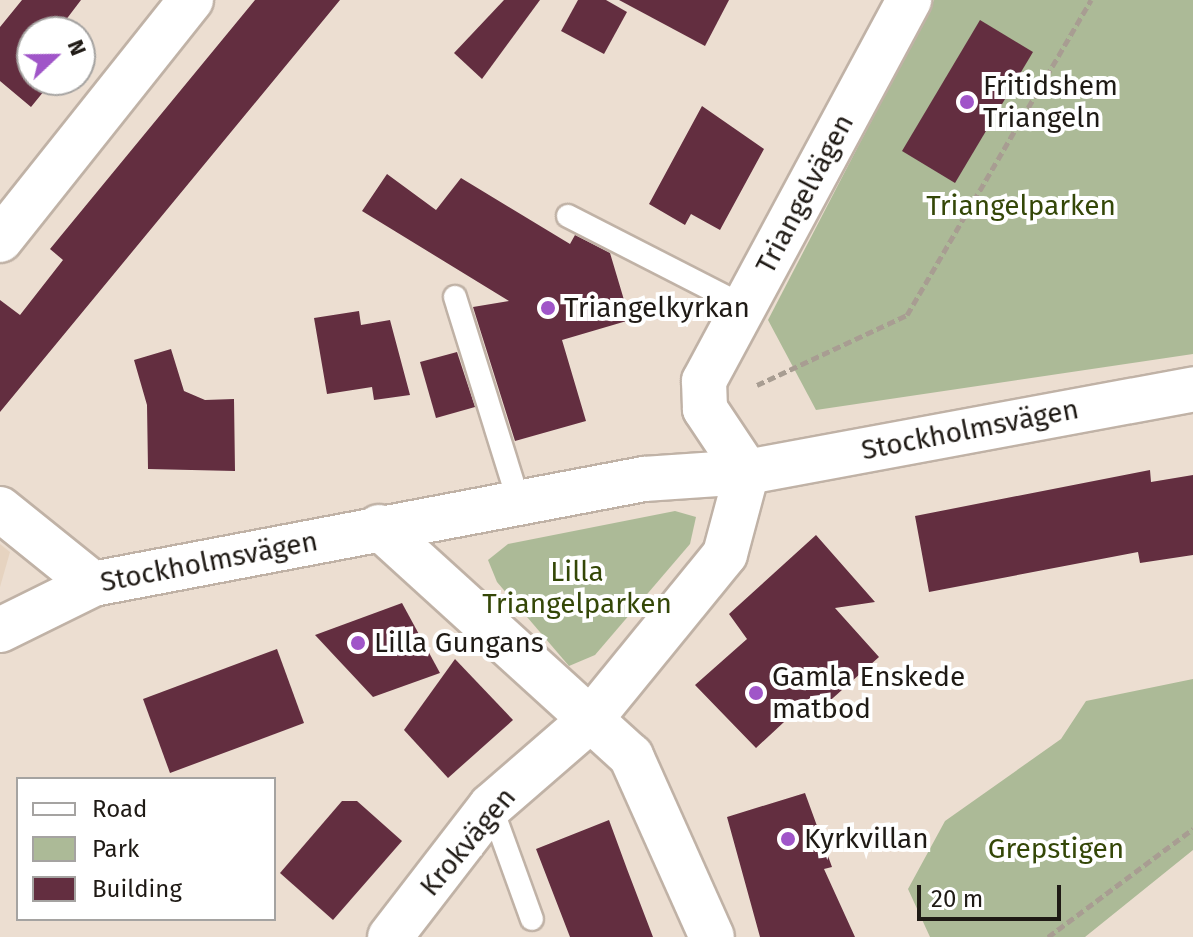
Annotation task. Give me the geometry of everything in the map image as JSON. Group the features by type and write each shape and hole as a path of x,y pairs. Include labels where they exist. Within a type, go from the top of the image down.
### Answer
{"street":[{"path":"0,240 191,0"},
{"name":"Triangelvägen","path":"705,409 704,381 909,0"},
{"name":"Stockholmsvägen","path":"0,630 93,584 379,527 644,479 747,472 1193,389"},
{"path":"589,721 725,554 747,472 705,409"},
{"path":"0,509 93,584"},
{"path":"379,527 631,756 712,937"},
{"name":"Krokvägen","path":"390,937 491,806 589,721"}],"lane":[{"path":"568,216 744,306"},
{"path":"455,297 519,502"},
{"path":"491,806 532,919"}],"path":[{"path":"705,409 907,315 1091,0"},
{"path":"1048,937 1193,829"}],"shaded area":[{"path":"0,544 10,552 0,587"}],"green space":[{"name":"Triangelparken","path":"934,0 1193,0 1193,354 816,410 768,320"},
{"name":"Lilla Triangelparken","path":"675,511 696,517 690,544 595,655 569,666 497,582 488,560 508,544"},
{"name":"Grepstigen","path":"1193,679 1193,850 1085,937 930,937 908,889 945,821 1061,739 1086,701"}],"building":[{"path":"22,0 81,0 69,16 16,16 16,94 0,81 0,27"},
{"path":"255,0 340,0 0,412 0,300 20,315 63,260 50,249"},
{"path":"504,0 540,0 482,79 454,53"},
{"path":"578,0 606,0 627,12 604,54 561,31"},
{"path":"619,0 729,0 705,46"},
{"name":"Fritidshem Triangeln","path":"980,20 1033,52 955,183 902,151"},
{"path":"18,96 40,96 31,107"},
{"path":"702,106 764,149 720,230 691,214 685,225 649,204"},
{"name":"Triangelkyrkan","path":"387,174 436,210 461,178 570,244 575,235 610,253 630,320 562,340 586,421 515,441 473,307 509,301 362,211"},
{"path":"359,311 361,325 390,320 410,395 374,400 372,387 327,394 314,318"},
{"path":"171,349 184,391 205,400 234,399 235,471 148,469 147,405 134,360"},
{"path":"457,352 475,407 436,418 420,362"},
{"path":"1150,470 1151,482 1193,475 1193,555 1140,563 1138,552 929,592 915,516"},
{"path":"816,535 875,602 835,608 879,657 824,706 812,696 756,748 695,685 747,639 729,614"},
{"path":"402,603 440,673 373,697 315,635"},
{"path":"277,649 304,723 170,773 143,699"},
{"path":"455,659 513,720 448,778 404,730"},
{"path":"805,793 832,867 824,869 855,937 760,937 727,817"},
{"path":"342,801 357,801 402,841 333,920 280,873"},
{"path":"609,820 653,937 570,937 536,849"}],"place":[{"name":"Fritidshem Triangeln","path":"967,102"},
{"name":"Triangelkyrkan","path":"548,308"},
{"name":"Lilla Gungans","path":"358,643"},
{"name":"Gamla Enskede matbod","path":"756,693"},
{"name":"Kyrkvillan","path":"788,839"}]}
